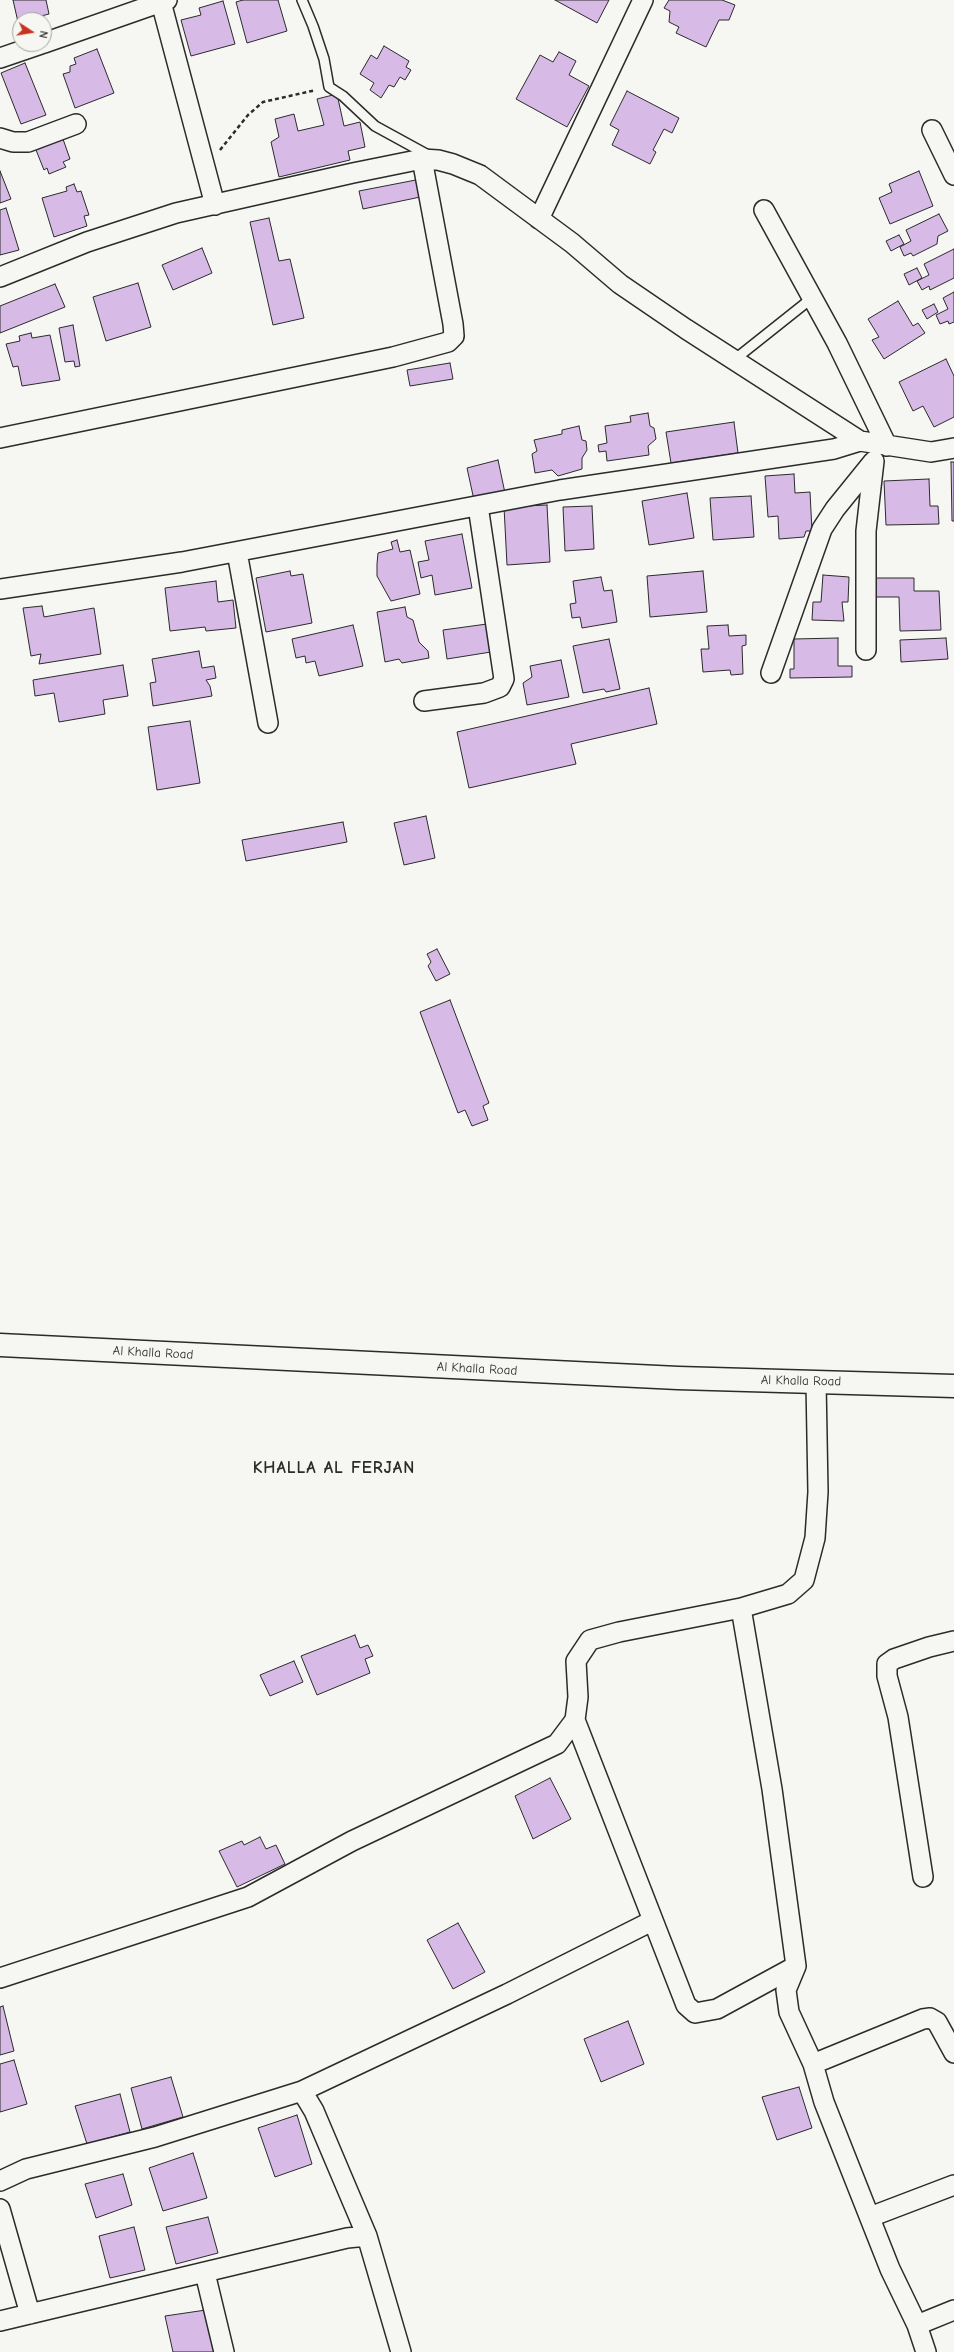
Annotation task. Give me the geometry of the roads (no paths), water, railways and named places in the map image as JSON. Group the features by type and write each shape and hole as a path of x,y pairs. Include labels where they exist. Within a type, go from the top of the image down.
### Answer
{"street":[{"path":"538,218 643,0"},
{"path":"52,41 164,1 215,205"},
{"path":"0,58 18,52"},
{"path":"0,138 13,142 28,142 76,124"},
{"path":"932,130 954,175"},
{"path":"0,438 393,357 448,342 454,336 453,324 430,160"},
{"path":"0,277 86,242 176,213 430,160 454,164 480,175 572,243 620,284 734,360 874,448"},
{"path":"764,210 812,298 874,448 866,531 866,650"},
{"path":"771,673 822,529 874,448"},
{"path":"0,589 174,564 560,490 834,449 874,448 931,452 954,448"},
{"path":"424,701 484,693 500,687 504,679 478,506"},
{"path":"237,552 268,723"},
{"name":"Al Khalla Road","path":"0,1345 678,1378 954,1386"},
{"path":"0,1978 248,1897 352,1841 558,1744 575,1720 578,1697 576,1661 590,1640 618,1632 740,1608 788,1594 804,1580 815,1530 818,1492 816,1382"},
{"path":"740,1608 772,1789 796,1966 786,1990 788,2012 813,2064 824,2102 890,2269 917,2325 926,2352"},
{"path":"923,1877 898,1717 887,1676 887,1664 894,1659 929,1647 954,1641"},
{"path":"575,1720 686,2005 695,2013 717,2009 796,1966"},
{"path":"0,2181 26,2169 155,2137 302,2091 507,1994 652,1921"},
{"path":"813,2064 923,2019 930,2018 937,2022 954,2053"},
{"path":"302,2091 314,2111 367,2236 401,2352"},
{"path":"870,2217 954,2185"},
{"path":"0,2209 30,2314"},
{"path":"0,2322 347,2238 367,2236"},
{"path":"204,2273 224,2352"},
{"path":"917,2325 954,2310"}],"lane":[{"path":"302,0 313,26 324,59 329,87 343,96 375,126 430,160"},
{"path":"734,360 812,298"}],"district":[{"name":"KHALLA AL FERJAN","path":"334,1468"}]}
